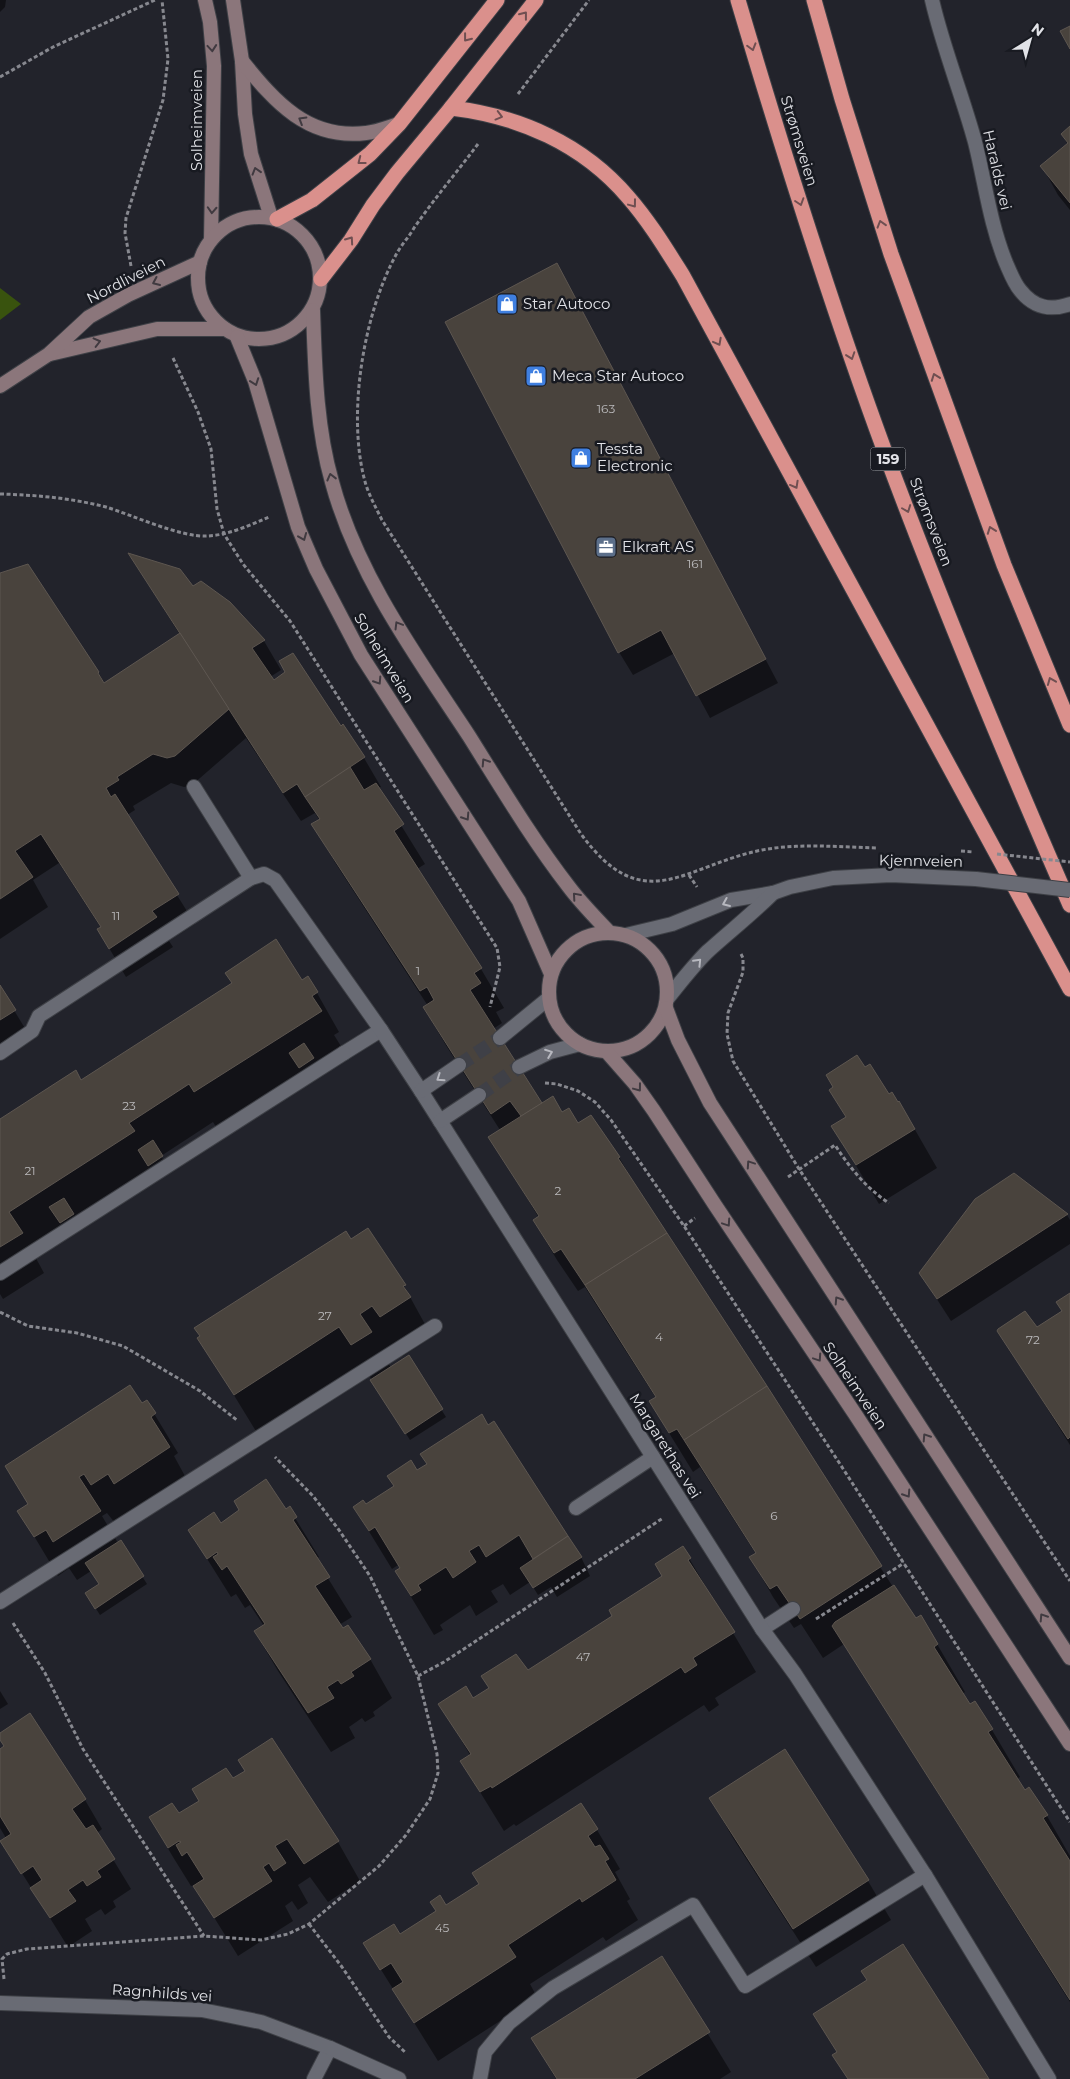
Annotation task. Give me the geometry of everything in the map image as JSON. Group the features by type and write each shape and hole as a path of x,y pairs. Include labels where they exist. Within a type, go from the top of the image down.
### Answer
{"highway":[{"path":"274,218 312,200 370,154 400,124 498,0"},
{"path":"321,279 351,240 392,179 536,0"},
{"name":"Strømsveien","path":"738,0 778,134 884,451 994,731 1070,905"},
{"path":"814,0 845,108 894,263 1004,565 1070,726"},
{"path":"451,108 482,112 516,121 547,134 575,150 628,196 656,234 683,276 1070,989"}],"main road":[{"name":"Solheimveien","path":"205,0 210,22 214,66 211,240"},
{"path":"233,0 242,61 245,114 251,154 274,218"},
{"path":"242,61 264,88 301,121 320,129 343,133 366,133 400,124"},
{"path":"257,216 274,218 294,228 308,241 318,259 321,279 320,289 313,310 302,323 288,332 271,338 254,340 237,337 214,319 205,306 200,292 198,277 200,262 211,240 231,223 257,216"},
{"name":"Nordliveien","path":"0,386 49,354 89,317 128,294 200,262"},
{"name":"Solheimveien","path":"313,310 316,388 322,434 332,482 353,541 379,594 405,637 535,838 569,888 609,932"},
{"name":"Nordliveien","path":"49,354 157,329 225,329"},
{"name":"Solheimveien","path":"237,337 255,381 296,519 316,569 361,655 519,901 552,974"},
{"path":"609,932 626,934 641,942 654,953 662,967 667,983 666,1004 659,1023 649,1035 637,1044 621,1050 606,1051 592,1049 568,1036 559,1024 549,998 552,974 558,960 567,948 580,939 594,934 609,932"},
{"path":"666,1004 678,1040 710,1103 1070,1658"},
{"name":"Solheimveien","path":"606,1051 635,1084 654,1110 1070,1744"}],"street":[{"name":"Haralds vei","path":"932,0 974,142 1001,250 1011,274 1020,290 1033,303 1057,309 1070,304"},
{"path":"0,1053 32,1031 39,1016 251,878 194,788"},
{"name":"Margarethas vei","path":"251,878 264,874 274,880 381,1030 682,1505 773,1646 795,1674 925,1875 1049,2079"},
{"name":"Kjennveien","path":"626,934 672,924 731,900 773,893 790,887 834,878 892,875 976,879 1070,890"},
{"name":"Kjennveien","path":"666,1004 688,972 706,953 746,920 773,893"},
{"path":"500,1038 549,998"},
{"path":"0,1273 381,1030"},
{"path":"520,1068 550,1052 580,1044"},
{"path":"420,1091 459,1065"},
{"path":"440,1122 479,1095"},
{"path":"0,1602 435,1326"},
{"path":"576,1508 653,1457"},
{"path":"762,1629 793,1609"},
{"path":"480,2079 485,2052 509,2023 554,1988 693,1905 745,1986 925,1875"},
{"name":"Ragnhilds vei","path":"4,2002 202,2010 261,2022 330,2048 399,2079"},
{"path":"314,2079 330,2048"}],"path":[{"path":"0,77 53,48 154,0"},
{"path":"132,266 125,233 126,218 163,100 168,59 162,0"},
{"path":"518,94 589,0"},
{"path":"478,144 397,252 376,300 362,359 358,387 360,460 366,486 382,520 399,549 591,848 611,867 626,876 648,881 666,881 690,875"},
{"path":"173,358 201,419 211,448 217,509 224,534 243,564 290,621 497,948 500,967 490,1007"},
{"path":"0,494 36,495 75,500 105,507 194,536 224,534 269,517"},
{"path":"961,852 980,853"},
{"path":"990,853 1070,862"},
{"path":"739,952 743,958 743,972 728,1013 727,1034 734,1061 799,1169 1070,1581"},
{"path":"539,1082 557,1084 578,1091 595,1102 611,1120 684,1226 1070,1822"},
{"path":"783,1180 835,1145 850,1168 874,1194 889,1203"},
{"path":"684,1226 700,1215"},
{"path":"0,1312 28,1326 77,1333 123,1346 200,1391 258,1438 313,1496 370,1576 418,1676 437,1754 438,1773 430,1799 406,1834 379,1866 309,1924 288,1934 261,1940 204,1936 27,1949 7,1954 2,1959 4,2002"},
{"path":"418,1676 444,1662 682,1505"},
{"path":"815,1620 904,1563"},
{"path":"10,1618 46,1674 83,1748 204,1936"},
{"path":"309,1924 342,1967 389,2037 410,2057"}],"green space":[{"path":"0,288 21,304 0,320"}],"building":[{"path":"1070,26 1070,49 1060,31"},
{"path":"1070,126 1070,203 1040,166 1068,143 1061,134"},
{"path":"557,263 766,659 696,696 661,630 618,653 445,322"},
{"path":"128,553 180,569 193,586 201,581 230,602 265,640 252,648 274,680 285,672 279,661 293,653 341,726 343,724 365,757 305,797 297,784 283,793"},
{"path":"28,564 99,672 104,683 180,633 229,709 175,756 167,758 153,754 117,777 119,780 106,788 111,797 115,794 179,894 152,911 157,917 109,949 97,929 101,927 41,834 15,851 33,877 0,899 0,573"},
{"path":"350,767 364,790 376,783 404,824 394,831 482,968 474,973 481,983 470,990 542,1103 521,1116 510,1101 491,1114 423,1007 434,1000 427,987 420,991 311,824 320,819 305,797"},
{"path":"276,939 302,980 308,976 318,992 312,996 322,1011 194,1092 189,1084 129,1123 135,1131 9,1212 23,1233 0,1247 0,1119 76,1070 81,1080 232,983 225,973"},
{"path":"0,985 16,1010 0,1020"},
{"path":"304,1043 314,1058 299,1068 289,1053"},
{"path":"857,1055 865,1067 870,1064 889,1094 892,1092 915,1129 856,1165 831,1126 846,1117 829,1090 833,1087 826,1075"},
{"path":"553,1096 562,1112 569,1108 578,1123 591,1115 620,1157 618,1158 667,1233 585,1285 561,1249 554,1253 533,1220 539,1216 488,1137"},
{"path":"153,1140 163,1156 148,1166 138,1150"},
{"path":"1014,1173 1068,1214 937,1299 919,1273 975,1199"},
{"path":"64,1198 74,1214 60,1223 49,1207"},
{"path":"368,1228 406,1285 403,1286 411,1297 380,1317 372,1306 360,1314 372,1332 351,1345 339,1327 234,1395 197,1338 200,1336 194,1328 346,1231 351,1239"},
{"path":"667,1233 767,1386 684,1440 677,1429 669,1433 649,1401 656,1397 585,1285"},
{"path":"1070,1293 1070,1437 1068,1439 997,1331 1025,1311 1037,1327 1062,1311 1056,1302"},
{"path":"409,1355 443,1409 405,1434 370,1380"},
{"path":"130,1385 142,1403 147,1400 156,1413 151,1417 170,1447 114,1484 108,1474 91,1485 84,1474 79,1477 101,1511 53,1542 46,1530 34,1537 17,1511 28,1504 5,1466"},
{"path":"767,1386 882,1566 800,1619 777,1585 770,1589 749,1557 756,1553 684,1440"},
{"path":"482,1414 488,1425 494,1421 568,1536 533,1559 519,1535 486,1557 479,1545 469,1551 476,1562 453,1578 446,1567 418,1585 421,1590 411,1596 395,1571 400,1568 375,1527 369,1531 353,1507 363,1500 366,1504 394,1486 387,1476 411,1460 417,1470 427,1464 420,1454"},
{"path":"266,1479 286,1509 290,1506 297,1517 293,1520 330,1577 315,1586 343,1628 348,1625 371,1659 351,1672 354,1676 341,1684 338,1680 327,1687 334,1698 308,1713 254,1631 265,1624 227,1566 222,1570 213,1557 218,1554 217,1552 207,1559 188,1530 214,1512 221,1523 239,1510 234,1501"},
{"path":"568,1536 582,1557 533,1588 520,1568"},
{"path":"121,1540 144,1576 95,1609 85,1593 99,1584 85,1563"},
{"path":"683,1546 691,1558 688,1560 735,1632 693,1658 697,1665 685,1673 681,1667 492,1788 491,1786 480,1792 460,1761 471,1754 438,1704 466,1686 473,1698 489,1688 481,1676 516,1654 528,1670 612,1616 609,1610 662,1576 655,1564"},
{"path":"894,1585 916,1618 921,1615 938,1644 934,1647 970,1704 975,1701 993,1729 988,1732 1025,1790 1029,1787 1048,1815 1043,1818 1070,1861 1070,2000 832,1626 835,1622"},
{"path":"30,1713 86,1799 72,1809 86,1829 93,1825 115,1859 97,1871 101,1877 87,1886 83,1880 68,1890 76,1901 50,1918 30,1888 42,1880 33,1866 21,1874 0,1841 11,1834 0,1816 0,1749 4,1746 0,1740 0,1733"},
{"path":"272,1738 339,1841 304,1864 287,1839 275,1846 286,1863 274,1871 269,1863 263,1867 272,1881 214,1918 193,1886 204,1879 187,1852 182,1856 176,1845 181,1842 179,1841 168,1848 149,1817 172,1803 179,1813 199,1801 192,1789 226,1768 233,1778 245,1771 238,1760"},
{"path":"785,1749 869,1880 793,1929 709,1798"},
{"path":"581,1803 598,1829 588,1836 595,1847 600,1845 609,1859 605,1861 616,1880 582,1902 580,1898 508,1945 516,1957 414,2023 392,1989 403,1982 391,1963 380,1970 363,1943 394,1924 400,1934 436,1911 430,1902 440,1895 446,1905 479,1884 472,1873"},
{"path":"903,1944 989,2079 848,2079 832,2055 837,2052 813,2014 867,1980 861,1971"},
{"path":"662,1956 710,2032 635,2079 557,2079 531,2038"}],"tunnel":[{"path":"459,1065 500,1038"},
{"path":"479,1095 519,1067"}],"place":[{"name":"Star Autoco","path":"507,304"},
{"name":"Meca Star Autoco","path":"536,376"},
{"name":"Tessta Electronic","path":"581,458"},
{"name":"Elkraft AS","path":"606,547"}]}
